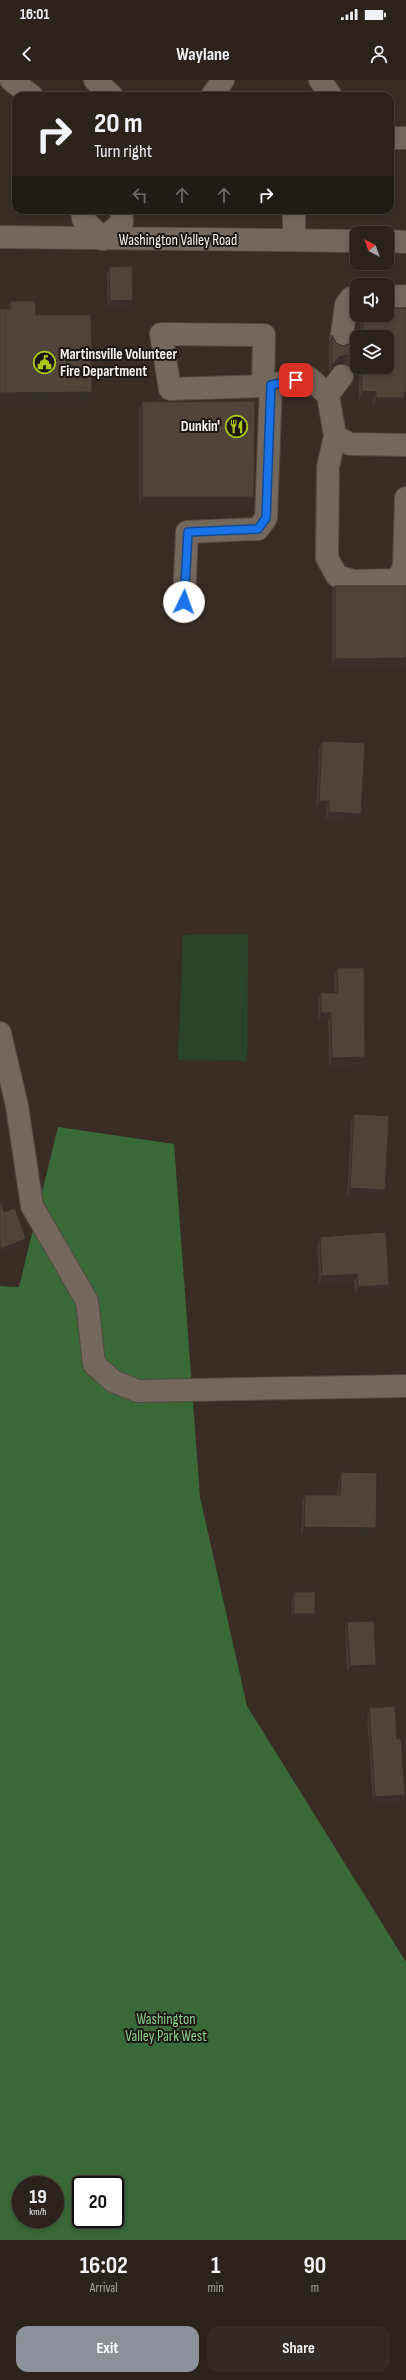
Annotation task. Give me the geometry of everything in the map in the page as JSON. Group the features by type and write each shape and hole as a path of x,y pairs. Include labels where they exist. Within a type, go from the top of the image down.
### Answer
{"street":[{"path":"0,84 2,80"},
{"path":"11,80 27,92"},
{"path":"95,80 108,92"},
{"path":"215,92 223,80"},
{"path":"320,80 328,92"},
{"path":"394,138 406,138"},
{"path":"83,214 84,219 103,239 122,222 121,214"},
{"path":"294,214 294,240"},
{"name":"Washington Valley Road","path":"0,237 350,241"},
{"path":"394,241 406,242"},
{"path":"394,297 406,296"},
{"path":"341,342 346,305 350,299"},
{"path":"184,602 188,532 258,529 266,518 267,386 264,335 161,334 170,390 267,386 308,378 328,396 335,436 328,467 328,558 337,576 353,581 398,580 404,566 406,498"},
{"path":"328,396 342,376"},
{"path":"335,436 350,444 406,445"},
{"path":"0,1033 17,1106 32,1206 87,1301 94,1364 113,1381 138,1391 406,1386"}],"green space":[{"path":"248,934 247,1061 178,1060 183,935"},
{"name":"Washington Valley Park West","path":"58,1127 174,1144 200,1497 247,1706 406,1962 406,2240 0,2240 0,1286 19,1287"}],"building":[{"path":"132,266 133,300 110,301 109,267"},
{"name":"Martinsville Volunteer Fire Department","path":"11,301 35,301 36,315 91,315 92,392 0,393 0,309 11,309"},
{"path":"394,308 406,308 406,392 404,392 404,398 376,398 376,392 362,391 362,374 394,374 394,330 363,330 363,322 394,322"},
{"path":"332,335 336,343 343,346 350,343 350,356 347,355 340,356 332,365"},
{"path":"255,401 254,497 142,497 142,402"},
{"path":"335,586 406,586 406,658 335,659"},
{"path":"322,741 365,743 361,814 329,812 329,801 319,801"},
{"path":"337,968 364,968 365,1057 332,1058 331,1013 321,1013 321,993 338,993"},
{"path":"354,1114 389,1116 385,1190 350,1188"},
{"path":"0,1201 4,1212 15,1208 26,1239 0,1249"},
{"path":"386,1232 389,1285 358,1287 357,1274 322,1276 320,1237"},
{"path":"341,1472 377,1473 376,1528 304,1527 305,1495 340,1495"},
{"path":"294,1592 315,1592 315,1614 294,1614"},
{"path":"374,1621 376,1665 350,1666 347,1622"},
{"path":"395,1706 397,1739 401,1739 405,1795 375,1797 369,1708"}],"place":[{"name":"Martinsville Volunteer Fire Department","path":"44,363"},
{"name":"Dunkin'","path":"236,426"}],"route":[{"path":"184,602 188,532 258,529 266,518 271,385 296,380"}]}
